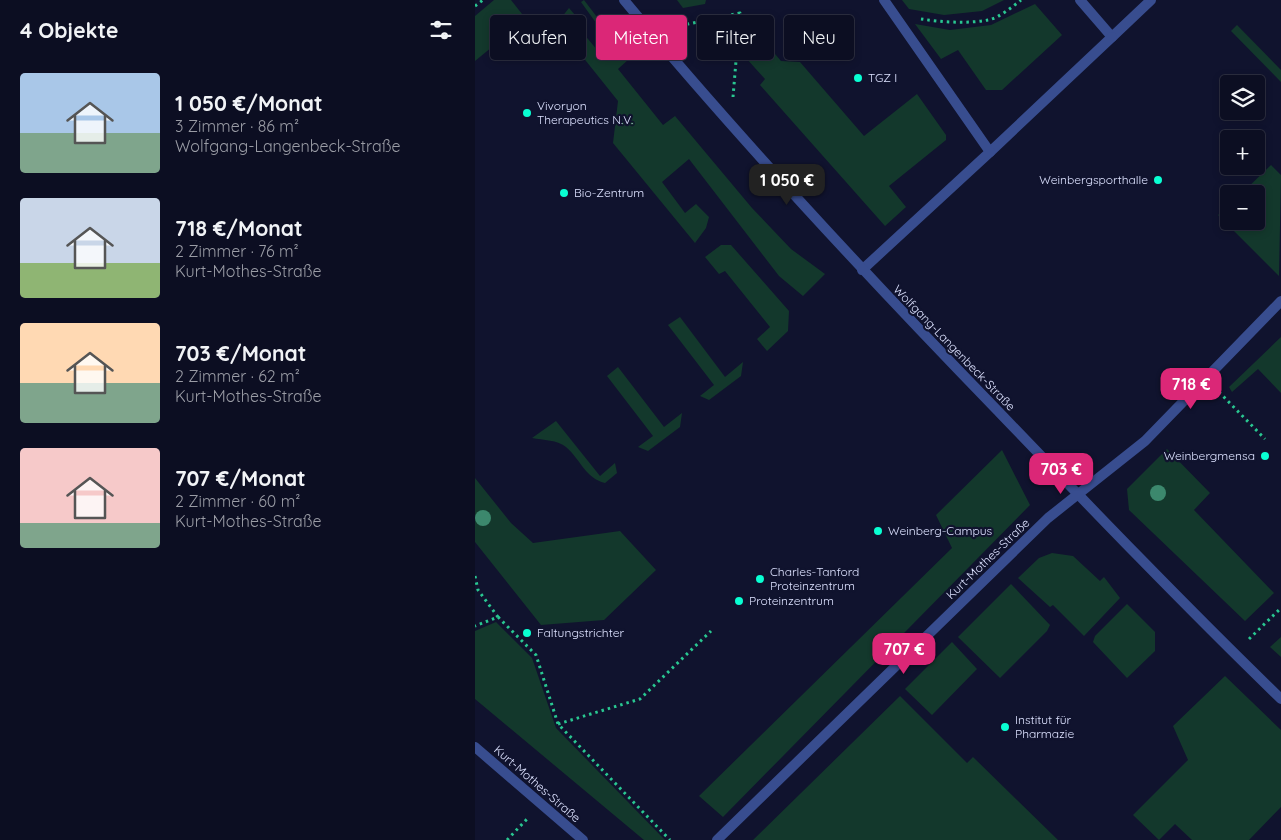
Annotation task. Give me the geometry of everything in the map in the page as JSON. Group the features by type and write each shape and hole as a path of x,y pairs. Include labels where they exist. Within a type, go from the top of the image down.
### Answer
{"street":[{"name":"Wolfgang-Langenbeck-Straße","path":"624,0 637,15"},
{"path":"884,0 990,152"},
{"path":"1080,0 1111,37"},
{"path":"862,270 1151,0"},
{"name":"Wolfgang-Langenbeck-Straße","path":"675,60 730,126 862,270 1078,495 1281,699"},
{"name":"Kurt-Mothes-Straße","path":"717,840 1048,518 1145,441 1204,378 1281,301"},
{"name":"Kurt-Mothes-Straße","path":"475,747 583,840"}],"path":[{"path":"475,6 483,0"},
{"path":"893,14 937,21 989,20 1009,10 1021,0"},
{"path":"687,24 740,13 730,126"},
{"path":"1204,378 1265,439"},
{"path":"475,576 478,590 498,617 536,656 558,724 670,840"},
{"path":"1235,654 1281,608"},
{"path":"475,626 498,617"},
{"path":"558,724 640,699 711,632"},
{"path":"507,840 542,804"}],"green space":[{"path":"494,0 511,0 523,15 490,15 490,49 475,61 475,16"},
{"path":"584,0 596,16 596,23 581,2"},
{"path":"677,0 706,0 705,4 683,8"},
{"path":"902,0 1004,0 982,11 944,15 909,9"},
{"path":"1035,4 1062,35 1002,90 986,90 958,50 941,59 915,24 950,30 991,25"},
{"path":"569,8 575,15 563,15"},
{"path":"1237,25 1281,70 1281,82 1231,31"},
{"path":"586,37 596,49 596,60 628,60 618,69 663,125 675,116 752,208 791,249 825,274 803,296 779,276 689,159 662,182 685,213 696,204 709,217 706,228 695,243 613,143 618,101 585,60"},
{"path":"774,53 781,61 800,62 864,136 917,94 946,135 946,140 889,186 906,207 885,226 760,85 765,79 748,60 774,60"},
{"path":"1271,165 1281,175 1279,276 1233,230 1265,230 1265,185 1250,185 1261,175 1265,175 1265,171"},
{"path":"721,245 731,245 789,311 788,331 767,351 757,339 770,327 725,271 719,274 705,257"},
{"path":"680,317 725,377 743,362 741,376 709,400 700,396 714,385 668,325"},
{"path":"1281,337 1281,393 1258,369 1232,392 1229,387"},
{"path":"618,367 664,427 682,413 680,427 648,451 638,447 653,436 607,376"},
{"path":"556,421 600,476 615,463 617,473 605,483 598,481 588,473 563,445 532,438"},
{"path":"1167,449 1210,493 1194,510 1274,593 1245,621 1129,510 1127,489"},
{"path":"1002,450 1030,505 723,817 699,796 952,548 936,515"},
{"path":"475,478 511,523 533,543 620,531 656,570 604,620 541,625 475,542"},
{"path":"1052,553 1073,556 1100,581 1104,577 1120,598 1084,636 1053,605 1050,607 1018,578 1039,558"},
{"path":"1011,584 1050,625 1047,631 1000,678 958,637"},
{"path":"1127,604 1155,632 1155,651 1127,678 1093,642 1095,636"},
{"path":"496,622 532,658 556,728 665,840 644,840 475,699 475,631"},
{"path":"1281,637 1281,657 1270,647"},
{"path":"952,642 977,669 932,715 905,689"},
{"path":"1225,676 1281,730 1281,807 1249,840 1192,840 1175,824 1159,840 1133,815 1188,760 1173,726"},
{"path":"900,696 967,763 973,757 1058,840 753,840"}],"place":[{"name":"TGZ I","path":"858,78"},
{"name":"Vivoryon Therapeutics N.V.","path":"527,113"},
{"name":"Weinbergsporthalle","path":"1158,180"},
{"name":"Bio-Zentrum","path":"564,193"},
{"name":"Weinbergmensa","path":"1265,456"},
{"name":"Weinberg-Campus","path":"878,531"},
{"name":"Charles-Tanford Proteinzentrum","path":"760,579"},
{"name":"Proteinzentrum","path":"739,601"},
{"name":"Faltungstrichter","path":"527,633"},
{"name":"Institut für Pharmazie","path":"1005,727"}]}
